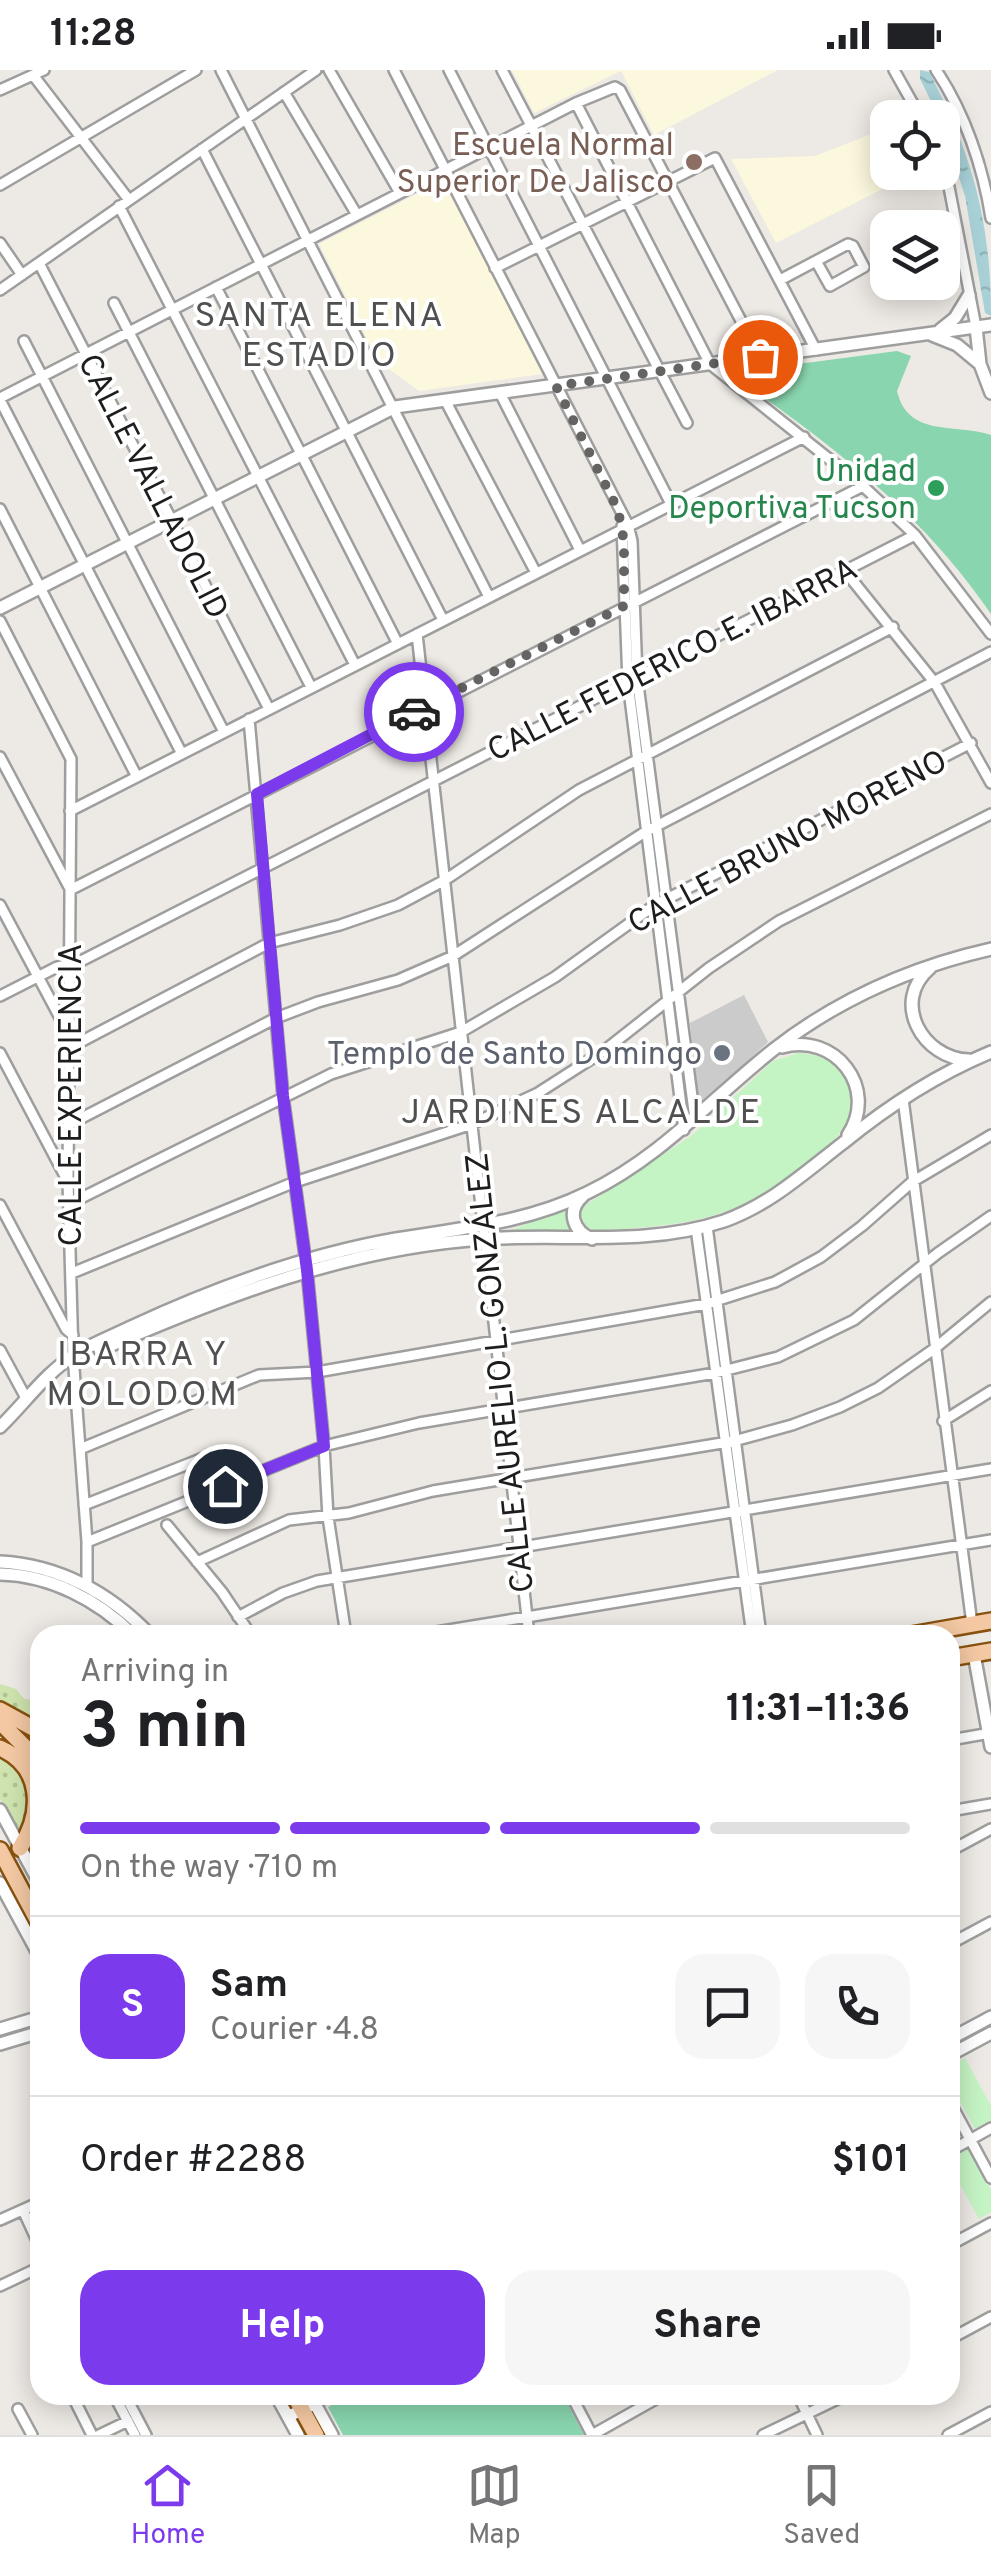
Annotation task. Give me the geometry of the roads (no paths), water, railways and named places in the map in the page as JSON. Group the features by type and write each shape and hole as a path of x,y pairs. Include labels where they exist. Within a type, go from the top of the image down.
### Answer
{"main road":[{"path":"960,1626 991,1621"},
{"path":"0,1710 30,1726"},
{"path":"0,1722 30,1745"},
{"path":"0,1746 30,1747"},
{"path":"0,1746 18,1759 30,1776"},
{"path":"20,1848 30,1830"},
{"path":"30,1840 1,1856 30,1907"},
{"path":"300,2405 316,2435"}],"street":[{"path":"1,87 44,70"},
{"path":"0,185 196,70"},
{"path":"221,70 489,597"},
{"path":"0,290 316,70"},
{"path":"328,70 400,192"},
{"path":"394,70 632,541 632,680 648,752 667,1001 684,1130"},
{"path":"449,70 671,504"},
{"path":"502,70 687,423"},
{"path":"894,70 911,100"},
{"path":"936,70 988,182 991,218"},
{"path":"33,76 129,200"},
{"path":"182,754 0,399 609,88 620,90 760,357"},
{"path":"284,92 357,215"},
{"path":"576,102 710,364 863,486 915,536 991,634"},
{"path":"202,149 443,620"},
{"path":"495,268 716,158 816,350"},
{"path":"950,190 980,364 991,393"},
{"path":"119,206 355,665"},
{"path":"0,243 22,275"},
{"path":"780,280 816,261 851,244 864,267 830,286 816,261"},
{"name":"CALLE VALLADOLID","path":"39,263 268,709"},
{"path":"216,287 398,644"},
{"path":"928,334 955,318 968,295"},
{"path":"114,302 311,687"},
{"path":"0,608 395,407 991,325"},
{"path":"928,334 957,344 980,364"},
{"path":"24,341 224,732"},
{"path":"500,393 580,550"},
{"path":"445,400 536,573"},
{"path":"70,811 804,437"},
{"path":"0,757 70,890 863,486"},
{"path":"0,509 137,777"},
{"path":"625,527 624,606 645,832 677,994 695,1120"},
{"name":"CALLE FEDERICO E. IBARRA","path":"0,996 264,869 915,536"},
{"path":"845,572 936,683 991,782"},
{"name":"CALLE EXPERIENCIA","path":"0,621 71,759 67,1049 73,1335 69,1362 80,1449 87,1585"},
{"path":"67,1049 269,943 340,925 398,904 445,880 563,800 892,626"},
{"name":"CALLE AURELIO L. GONZÁLEZ","path":"418,634 527,1625"},
{"path":"68,1124 276,1018 398,980 453,956 645,832 991,652"},
{"path":"250,719 283,1096 307,1265 328,1517 344,1625"},
{"name":"CALLE BRUNO MORENO","path":"69,1204 331,1074 461,1032 555,976 660,902 971,743"},
{"path":"72,1273 295,1182 472,1124 538,1093 605,1050 779,922 991,814"},
{"path":"0,906 68,1032"},
{"path":"484,1233 586,1194 636,1166 684,1130 774,1049 864,992 942,962 991,950"},
{"path":"942,962 919,980 912,1006 915,1022 921,1036 937,1052 957,1060 973,1060"},
{"path":"774,1049 810,1045 834,1054 848,1067 860,1098 856,1118 842,1143"},
{"path":"0,1427 26,1398 69,1362 202,1296 396,1239 484,1233 593,1239 701,1227 770,1199 903,1100 991,1052"},
{"path":"0,1053 68,1180"},
{"path":"903,1100 942,1422 972,1624"},
{"path":"80,1449 259,1376 317,1372 711,1303 775,1282 821,1256 912,1182 991,1135"},
{"path":"586,1194 574,1206 573,1220 582,1234 593,1239"},
{"path":"0,1204 66,1329 73,1335"},
{"path":"87,1542 324,1446 406,1426 720,1372 778,1357 833,1332 874,1307 991,1216"},
{"path":"701,1227 749,1580 760,1625"},
{"path":"197,1562 290,1520 328,1517 398,1498 730,1441 792,1426 878,1388 991,1302"},
{"path":"0,1350 26,1398"},
{"path":"942,1422 991,1391"},
{"path":"84,1505 216,1453"},
{"path":"238,1617 300,1586 336,1578 991,1469"},
{"path":"167,1525 244,1625"},
{"path":"482,1625 991,1540"},
{"path":"0,1562 44,1570 87,1585 140,1625"},
{"path":"0,1574 43,1580 72,1592 97,1604 121,1625"},
{"path":"749,1580 751,1625"},
{"path":"960,1740 990,1738 983,1652"},
{"path":"960,1809 991,1804"},
{"path":"0,1810 30,1866"},
{"path":"960,1846 991,1829"},
{"path":"0,1883 30,1938"},
{"path":"960,1939 991,1922"},
{"path":"960,2034 991,2017"},
{"path":"0,2029 30,2020"},
{"path":"960,2050 991,2033"},
{"path":"0,2044 30,2035"},
{"path":"960,2121 991,2178"},
{"path":"960,2146 991,2128"},
{"path":"0,2220 30,2206"},
{"path":"960,2240 991,2223"},
{"path":"0,2286 30,2271"},
{"path":"960,2334 991,2317"},
{"path":"78,2405 96,2435 128,2421"},
{"path":"119,2405 136,2435"},
{"path":"130,2405 146,2435"},
{"path":"296,2435 299,2405"},
{"path":"301,2405 332,2435"},
{"path":"576,2405 592,2435 645,2405"},
{"path":"803,2405 817,2435"},
{"path":"763,2435 824,2405"},
{"path":"18,2409 32,2435"},
{"path":"948,2435 991,2412"}],"water":[{"path":"920,70 929,72 943,100 930,100"},
{"path":"960,140 983,220 991,316 985,313 960,181"}],"place":[{"name":"Escuela Normal Superior De Jalisco","path":"694,162"},
{"name":"Unidad Deportiva Tucson","path":"936,488"},
{"name":"Templo de Santo Domingo","path":"722,1053"}],"district":[{"name":"SANTA ELENA ESTADIO","path":"320,334"},
{"name":"JARDINES ALCALDE","path":"582,1111"},
{"name":"IBARRA Y MOLODOM","path":"143,1373"}]}
